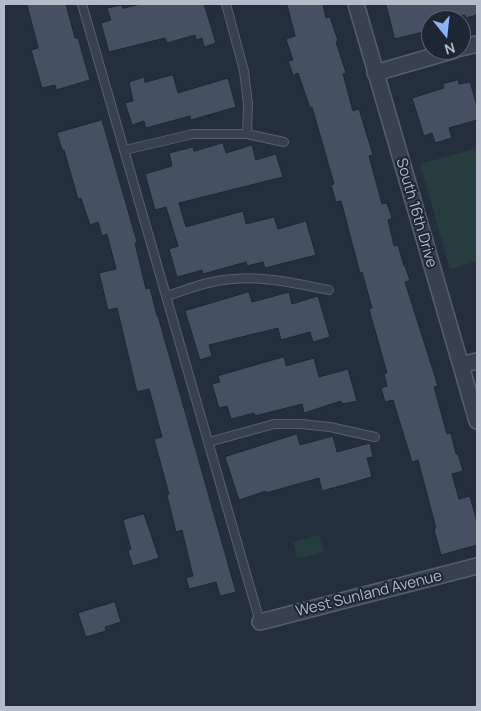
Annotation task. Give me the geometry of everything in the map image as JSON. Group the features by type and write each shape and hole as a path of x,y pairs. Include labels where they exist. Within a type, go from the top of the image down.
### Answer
{"street":[{"name":"South 16th Drive","path":"356,4 477,421"},
{"path":"375,73 421,60"},
{"path":"461,365 477,361"},
{"name":"West Sunland Avenue","path":"260,622 477,566"}],"lane":[{"path":"92,4 83,5 260,622"},
{"path":"226,4 244,71 248,104 247,134"},
{"path":"125,150 193,134 247,134 284,142"},
{"path":"167,296 208,283 233,279 266,278 329,290"},
{"path":"209,442 274,424 330,427 375,437"}],"green space":[{"path":"477,148 477,261 450,269 420,164"},
{"path":"319,535 324,552 297,559 293,542"}],"building":[{"path":"27,4 66,4 75,38 78,38 90,80 56,90 55,85 42,88 31,50 38,48"},
{"path":"141,4 204,4 216,43 204,47 202,38 196,40 195,35 167,43 165,38 109,52 101,23 111,20 107,8 122,5 123,8"},
{"path":"287,4 323,4 326,18 330,17 346,73 343,74 353,111 359,109 373,155 369,156 382,204 387,203 392,218 388,220 394,246 398,245 410,281 405,282 438,386 434,387 447,434 451,433 456,454 458,454 463,471 452,474 459,499 470,496 477,522 477,545 441,555 418,460 412,462 393,400 385,402 381,388 387,386 384,374 387,373 369,309 372,308 362,272 360,273 341,201 336,202 331,185 334,184 312,107 310,108 298,73 293,75 288,61 293,60 286,39 295,36"},
{"path":"386,4 477,4 477,15 471,17 471,10 421,10 421,32 395,39"},
{"path":"173,75 178,93 228,78 236,107 191,120 190,116 146,128 144,121 132,125 125,103 133,101 129,82 144,77 145,82"},
{"path":"458,80 459,84 470,82 477,106 477,120 449,128 452,138 435,143 432,133 424,136 412,98 444,88 443,84"},
{"path":"102,120 137,242 135,243 146,289 150,288 236,592 220,596 216,582 189,589 186,578 193,576 182,530 176,532 167,495 169,494 154,439 162,437 151,396 149,389 137,392 117,308 108,310 99,273 116,269 107,234 102,236 98,222 90,225 81,198 78,199 64,150 62,150 57,133"},
{"path":"223,143 226,153 252,145 256,160 276,154 283,177 179,203 186,227 243,211 246,224 274,217 278,229 306,221 316,255 265,268 263,262 247,266 246,262 203,274 202,270 177,277 169,249 178,246 166,207 155,210 145,174 172,166 169,153 193,147 194,151"},
{"path":"249,292 252,302 289,292 292,304 318,296 330,337 313,342 310,332 281,340 278,328 209,345 212,356 200,360 185,311"},
{"path":"284,357 286,366 314,358 319,377 348,369 357,401 342,404 341,401 304,413 302,404 255,416 254,413 231,419 227,406 219,408 212,384 220,382 218,376"},
{"path":"297,434 300,445 333,436 337,452 370,443 373,457 367,458 372,477 322,491 319,478 266,493 266,491 239,500 225,457"},
{"path":"144,514 159,558 133,566 128,551 131,549 123,520"},
{"path":"115,602 121,622 105,627 106,631 86,637 78,613"}]}
